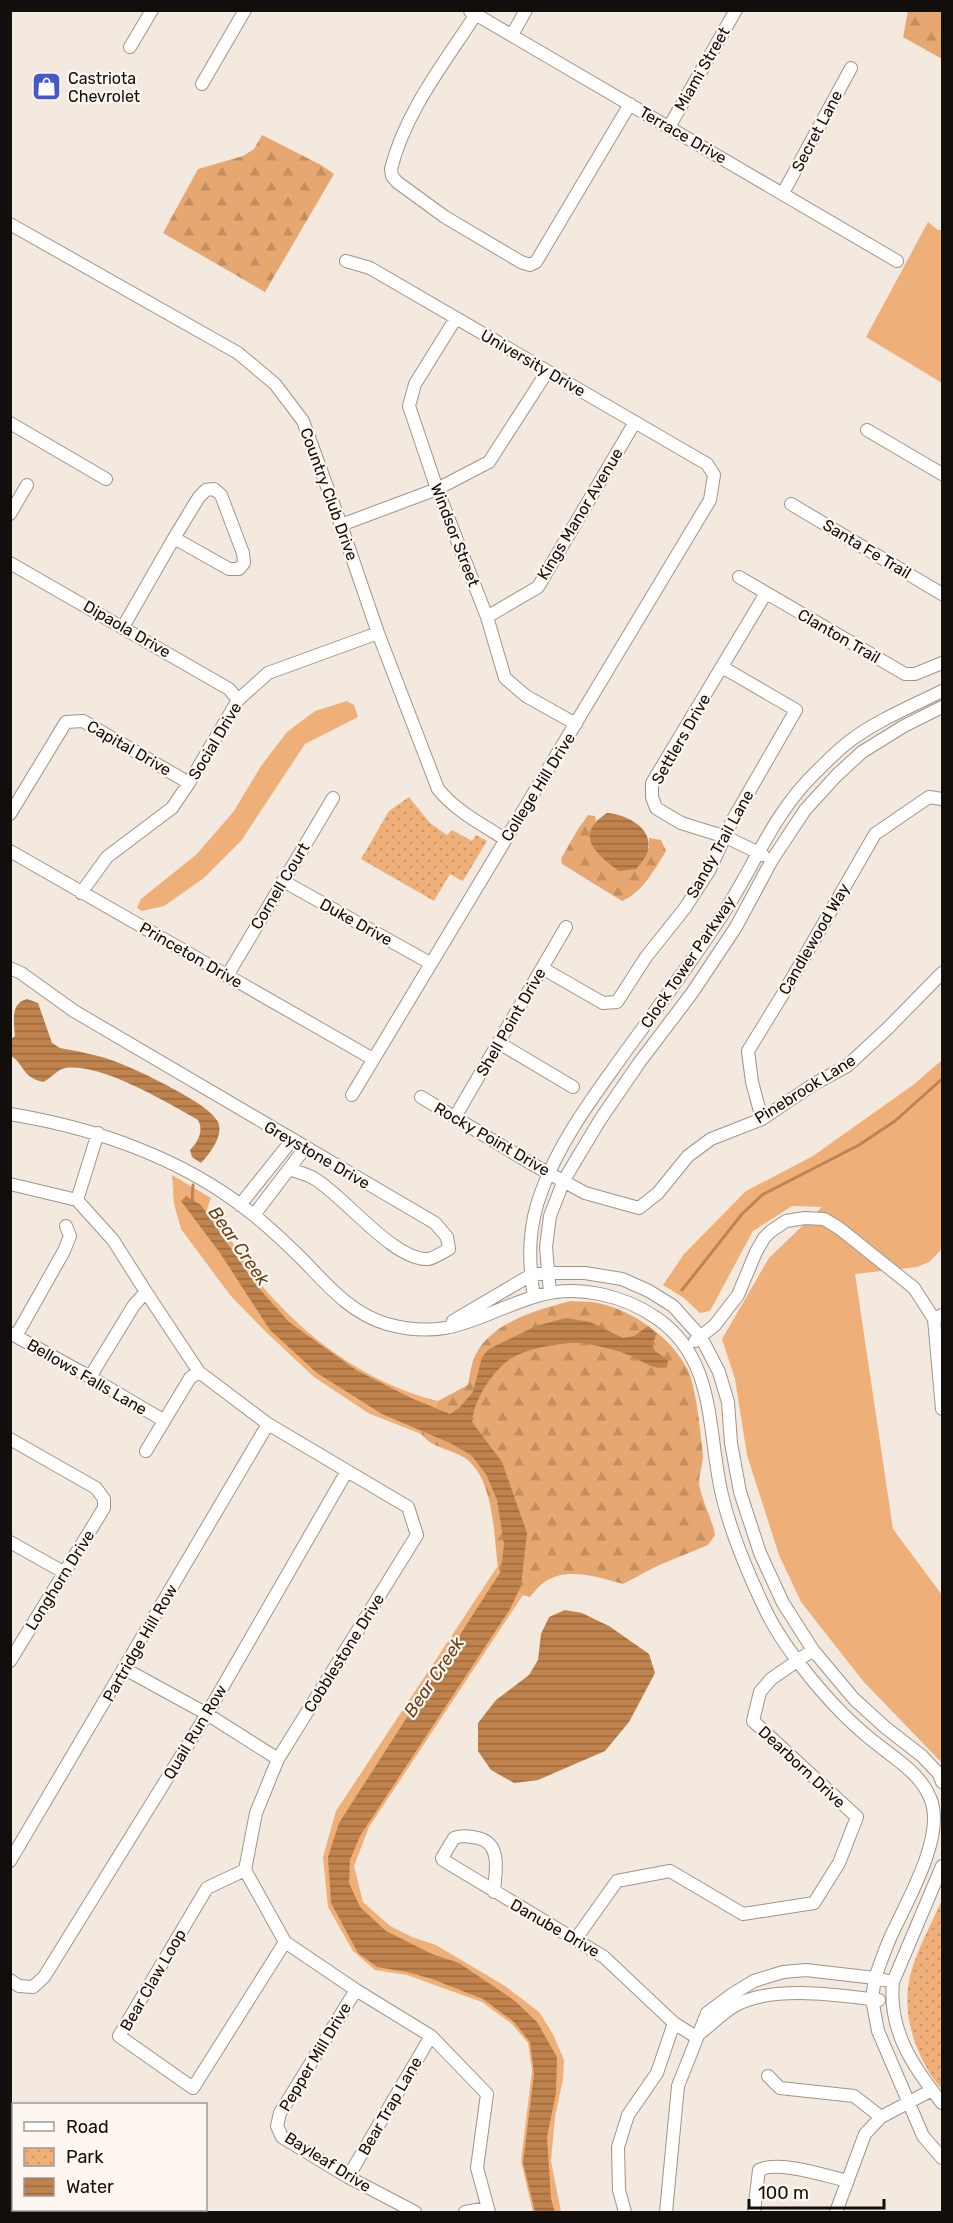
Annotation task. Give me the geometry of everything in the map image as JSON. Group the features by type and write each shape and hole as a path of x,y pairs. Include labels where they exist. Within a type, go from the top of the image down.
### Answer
{"street":[{"path":"130,47 152,10"},
{"path":"202,84 245,10"},
{"path":"512,35 526,10"},
{"name":"Miami Street","path":"669,127 736,10"},
{"path":"472,12 408,124 391,168 392,176 397,182 477,237 521,262 530,265 536,262 630,104"},
{"name":"Terrace Drive","path":"472,12 897,261"},
{"name":"Secret Lane","path":"783,194 851,68"},
{"name":"Country Club Drive","path":"10,224 238,352 275,384 303,421 378,633 438,789 462,812 505,839"},
{"name":"University Drive","path":"346,261 370,268 635,422 707,464 714,475"},
{"name":"Windsor Street","path":"456,318 415,384 409,406 437,489 487,617 505,678 526,696 576,724"},
{"path":"341,525 437,489 489,462 547,372"},
{"name":"Kings Manor Avenue","path":"487,617 538,587 635,422"},
{"path":"10,423 106,479"},
{"path":"867,430 942,474"},
{"name":"College Hill Drive","path":"352,1095 710,500 714,475"},
{"path":"10,514 27,485"},
{"path":"123,627 174,538 199,496 206,490 214,489 221,495 243,553 243,563 239,569 229,569 174,538"},
{"name":"Santa Fe Trail","path":"791,504 942,594"},
{"name":"Dipaola Drive","path":"10,563 61,585 123,627 229,689 238,700"},
{"name":"Clanton Trail","path":"739,577 905,674 915,674 942,663"},
{"name":"Settlers Drive","path":"766,593 652,783 652,797 656,808 681,823 726,837 772,860"},
{"name":"Social Drive","path":"81,893 107,857 172,808 238,700 268,673 378,633"},
{"name":"Sandy Trail Lane","path":"542,968 603,1004 616,1002 646,957 685,908 709,871 732,821 796,711 722,668"},
{"name":"Clock Tower Parkway","path":"534,1297 530,1237 534,1211 562,1145 724,912 773,824 797,792 851,740 881,721 942,691"},
{"name":"Clock Tower Parkway","path":"550,1293 546,1247 550,1215 564,1180 607,1110 692,993 730,936 772,860 805,810 862,752 904,726 942,707"},
{"name":"Capital Drive","path":"10,814 66,722 83,721 189,783"},
{"name":"Candlewood Way","path":"762,1119 752,1082 748,1051 875,834 929,797 942,799"},
{"name":"Cornell Court","path":"227,976 333,798"},
{"name":"Princeton Drive","path":"10,851 373,1059"},
{"name":"Duke Drive","path":"283,881 430,963"},
{"name":"Shell Point Drive","path":"455,1117 566,927"},
{"name":"Greystone Drive","path":"10,968 21,973 74,1011 435,1222 447,1237 449,1249 430,1259 414,1257 375,1230 317,1180 289,1169"},
{"name":"Pinebrook Lane","path":"564,1180 585,1193 639,1208 658,1193 688,1156 711,1139 762,1119 814,1084 847,1066 942,973"},
{"path":"500,1043 573,1087"},
{"name":"Rocky Point Drive","path":"421,1097 564,1180"},
{"path":"10,1114 58,1122 98,1133 177,1166 254,1215 345,1302 378,1321 410,1330 436,1330 478,1320 534,1297 550,1293 583,1292 616,1297 640,1308 661,1321 687,1347 702,1378 709,1406 722,1497 742,1560 766,1612 798,1661 841,1712 874,1742 910,1769 923,1784 932,1802 935,1822 931,1846 875,1978 872,1999 878,2031 908,2105 922,2136 942,2158"},
{"path":"10,1184 77,1200 98,1133"},
{"path":"240,1205 292,1140"},
{"path":"254,1215 305,1148"},
{"name":"Cobblestone Drive","path":"77,1200 113,1240 199,1372 268,1424 408,1507 417,1535 278,1759 256,1813 245,1870"},
{"path":"687,1347 726,1313 738,1295 756,1252 765,1238 779,1225 794,1219 824,1219 839,1228 914,1288 938,1317 942,1409"},
{"path":"13,1335 64,1251 70,1236 66,1227"},
{"path":"436,1330 477,1309 531,1275 547,1273 585,1273 622,1279 649,1291 673,1306 701,1337 719,1372 725,1392 740,1492 760,1553 783,1603 813,1650 854,1699 922,1756 939,1774 942,1782"},
{"path":"90,1377 134,1305 146,1292"},
{"name":"Bellows Falls Lane","path":"13,1335 163,1420"},
{"path":"146,1451 190,1378 199,1372"},
{"name":"Partridge Hill Row","path":"10,1861 268,1424"},
{"name":"Longhorn Drive","path":"10,1439 96,1488 104,1499 104,1508 13,1652"},
{"name":"Quail Run Row","path":"10,1980 19,1986 33,1988 44,1977 207,1714 347,1471"},
{"path":"10,1542 65,1573"},
{"path":"742,1560 760,1553"},
{"name":"Dearborn Drive","path":"575,1940 617,1881 670,1871 743,1914 813,1903 839,1863 857,1817 753,1721 760,1692 771,1679 813,1650"},
{"path":"125,1669 207,1714 278,1759"},
{"name":"Danube Drive","path":"494,1892 496,1862 495,1851 490,1844 482,1839 460,1836 454,1838 443,1860 494,1892 604,1957 674,2023 696,2037"},
{"path":"942,1866 893,1982 891,2001 894,2019 904,2046 942,2103"},
{"path":"245,1870 285,1942 356,1990 431,2036 487,2094 477,2168 488,2210 465,2212"},
{"name":"Bear Claw Loop","path":"245,1870 207,1888 119,2037 193,2088 285,1942"},
{"path":"666,2212 678,2086 707,2013 730,1995 754,1981 783,1972 806,1970 893,1982"},
{"name":"Pepper Mill Drive","path":"277,2126 280,2113 356,1990"},
{"path":"696,2037 735,2005 765,1994 793,1993 891,2001"},
{"path":"625,2212 619,2190 618,2147 628,2115 657,2073 674,2023"},
{"name":"Bear Trap Lane","path":"348,2177 431,2036"},
{"path":"768,2076 780,2088 854,2097 882,2117"},
{"path":"836,2212 865,2134 882,2117 932,2090"},
{"name":"Bayleaf Drive","path":"277,2126 282,2137 348,2177 415,2212"},
{"path":"754,2212 759,2170 766,2167 804,2170 848,2181"}],"green space":[{"path":"908,11 942,11 942,59 903,37"},
{"path":"262,135 334,174 265,292 163,233 198,169 243,156 254,149"},
{"path":"928,222 938,230 942,230 942,383 866,337"},
{"path":"347,701 354,705 358,717 305,744 241,841 204,878 164,906 142,911 137,908 141,899 197,854 234,811 261,766 287,732 315,711"},
{"path":"409,797 430,823 447,835 452,830 472,841 476,835 487,841 463,881 450,874 434,901 361,859 389,811"},
{"path":"588,815 595,816 596,820 591,834 649,848 649,838 661,840 666,851 642,886 622,901 562,864 561,859"},
{"path":"942,1060 942,1249 929,1262 917,1267 855,1274 893,1529 942,1595 942,1763 863,1681 801,1602 779,1555 747,1455 735,1379 722,1339 769,1258 822,1207 792,1206 753,1231 710,1311 700,1313 684,1298 663,1285 684,1254 746,1191 813,1156 913,1085"},
{"path":"172,1175 211,1198 207,1209 236,1247 254,1276 295,1321 316,1339 338,1355 386,1383 438,1401 421,1434 368,1413 314,1377 230,1295 181,1229 174,1204"},
{"path":"571,1301 598,1303 625,1312 662,1336 681,1358 691,1378 696,1400 703,1456 699,1484 715,1535 708,1545 657,1566 623,1584 582,1574 562,1575 543,1583 530,1597 500,1580 489,1501 478,1472 469,1461 431,1443 421,1434 438,1401 468,1385 476,1354 493,1333 517,1318"},
{"path":"497,1567 500,1580 523,1595 369,1827 354,1866 363,1902 390,1926 436,1945 505,1986 539,2012 553,2034 564,2060 551,2161 561,2212 533,2212 521,2161 532,2071 528,2043 512,2024 482,2002 407,1975 375,1970 353,1951 328,1907 323,1857 336,1811"},
{"path":"942,1900 942,2089 927,2069 916,2045 907,2005 908,1987 917,1954"}],"water":[{"path":"607,813 629,819 642,828 646,834 647,852 644,860 636,869 619,871 596,851 592,844 591,829"},
{"path":"27,999 38,1003 52,1043 60,1048 94,1055 124,1065 171,1087 212,1114 218,1122 218,1138 201,1163 192,1157 190,1150 199,1136 198,1120 131,1084 93,1070 76,1068 62,1069 43,1082 31,1077 11,1056 11,1039 15,1036 15,1009"},
{"path":"186,1196 201,1205 256,1285 289,1322 356,1370 411,1398 450,1414 459,1408 473,1392 482,1357 489,1349 536,1326 566,1318 590,1322 623,1338 634,1336 648,1326 657,1334 652,1344 655,1351 668,1360 667,1367 657,1368 604,1347 581,1343 559,1344 525,1352 509,1360 502,1365 484,1388 476,1405 472,1422 502,1462 527,1533 521,1586 510,1609 360,1836 350,1860 349,1883 360,1907 386,1931 432,1954 459,1963 515,2001 537,2022 557,2057 556,2093 547,2137 551,2199 555,2212 535,2212 523,2163 534,2074 530,2042 514,2022 483,1999 432,1979 377,1967 358,1953 331,1903 328,1857 339,1823 501,1571 504,1544 497,1500 486,1474 471,1455 450,1443 382,1414 317,1373 270,1330 220,1253 181,1201"},
{"path":"565,1610 582,1613 609,1626 649,1654 655,1673 629,1722 605,1751 538,1780 514,1783 491,1770 478,1751 478,1723 496,1700 529,1675 538,1660 541,1634 549,1617"}],"waterway":[{"path":"682,1290 742,1214 762,1195 859,1145 895,1121 942,1079"},
{"name":"Bear Creek","path":"192,1202 193,1185"}],"place":[{"name":"Castriota Chevrolet","path":"47,87"}]}
